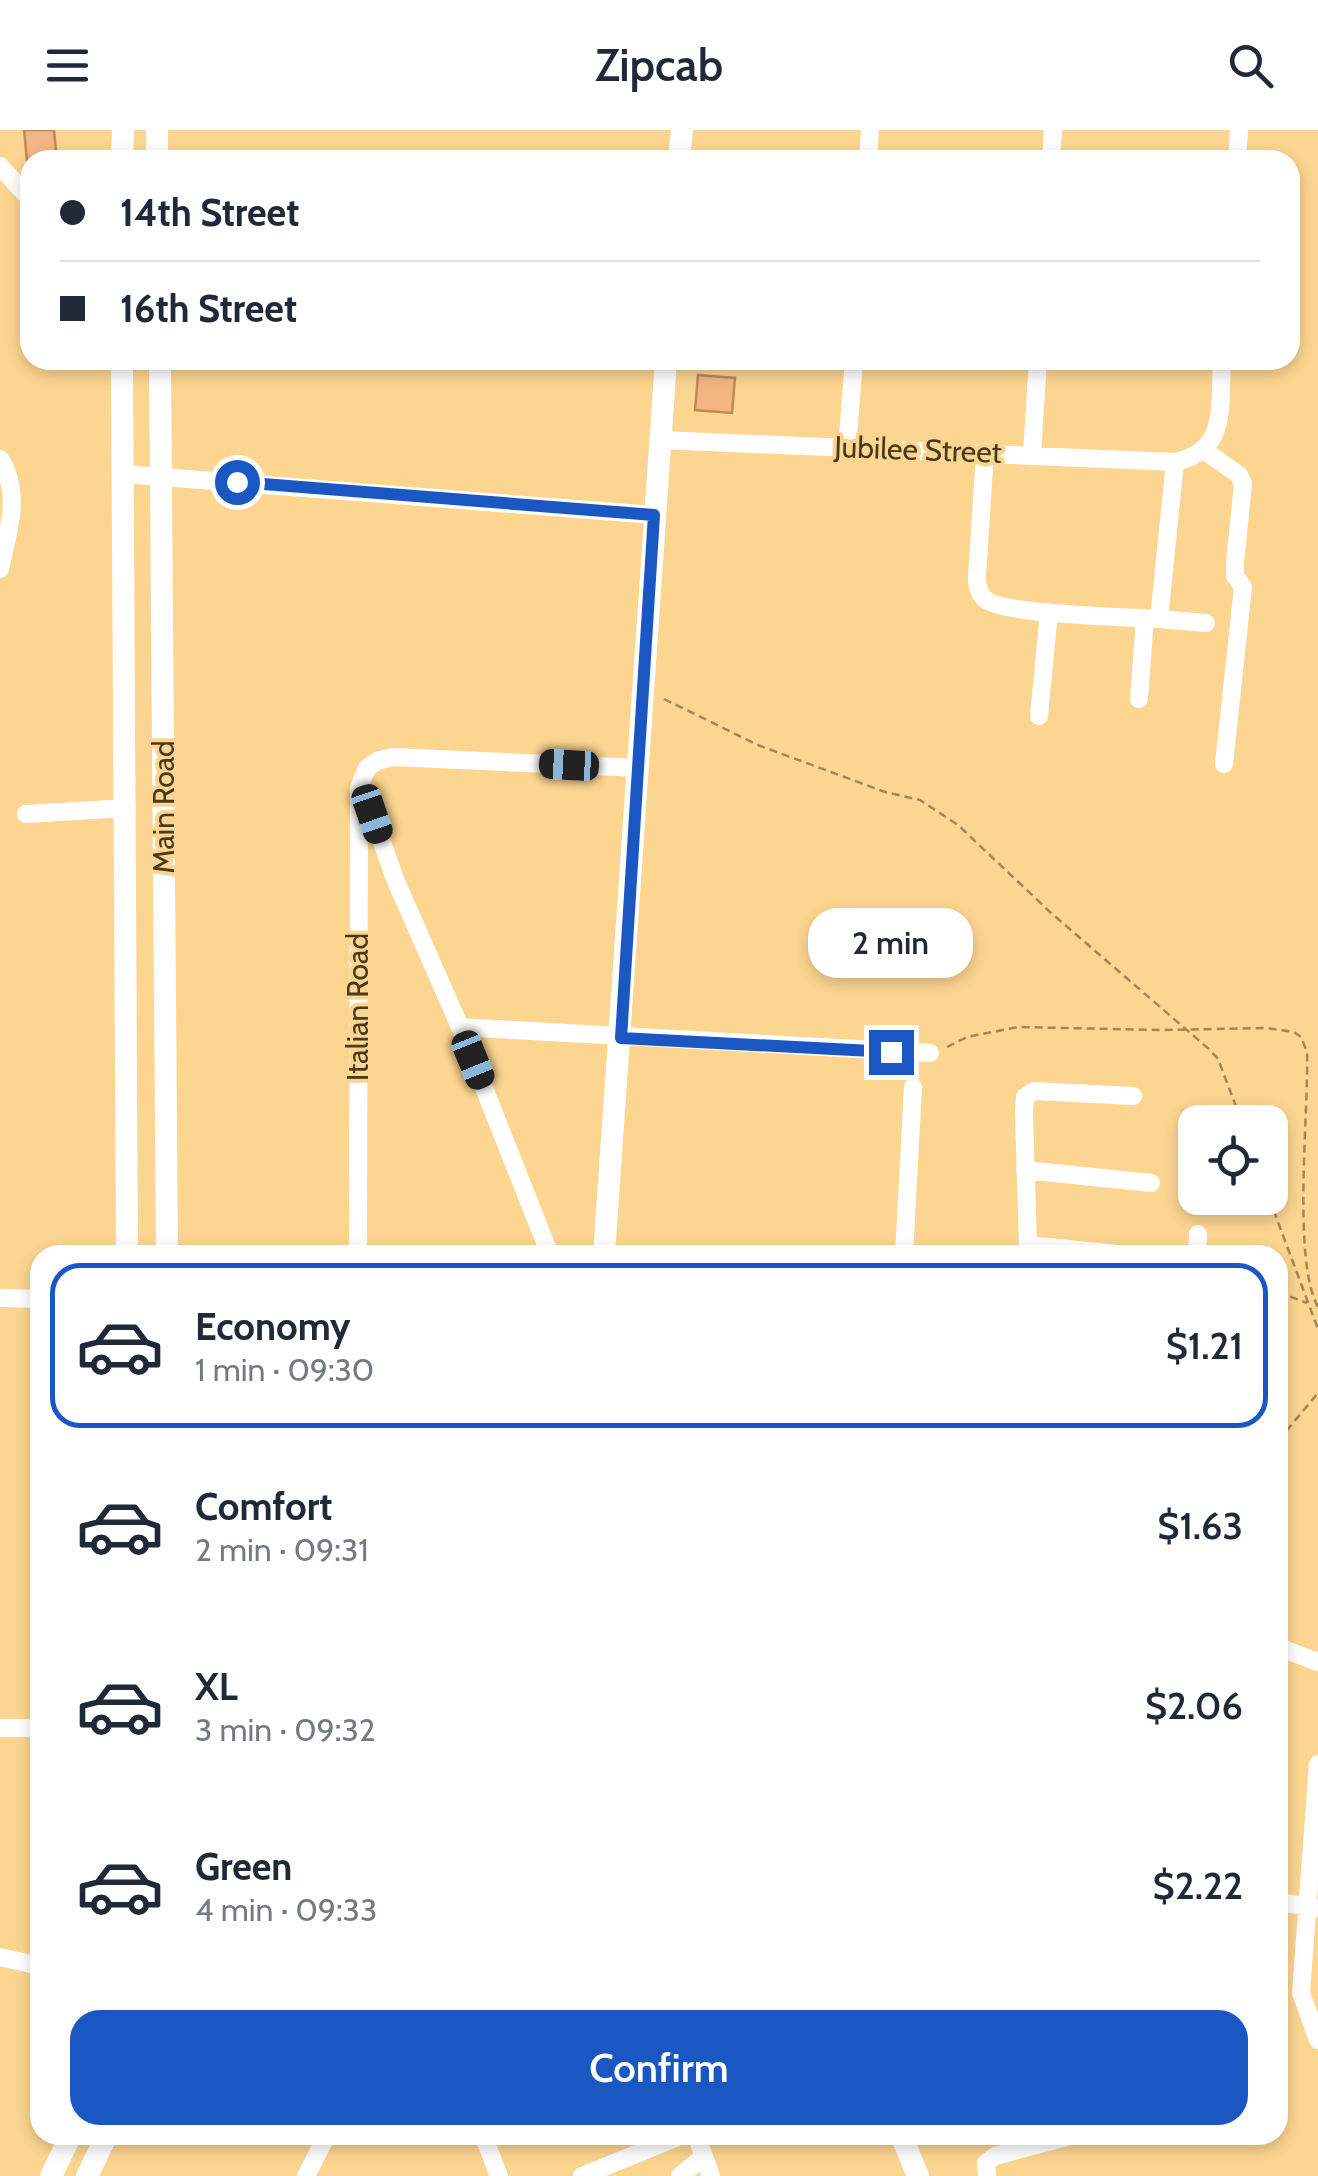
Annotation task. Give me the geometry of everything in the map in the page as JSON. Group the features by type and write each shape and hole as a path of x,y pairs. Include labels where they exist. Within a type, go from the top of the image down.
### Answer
{"main road":[{"name":"Main Road","path":"122,370 127,1245"},
{"name":"Main Road","path":"160,370 167,1245"},
{"path":"605,1245 665,370"},
{"path":"50,2176 66,2145"},
{"path":"87,2176 102,2145"},
{"path":"906,2145 918,2176"}],"street":[{"path":"0,166 20,188"},
{"path":"848,449 853,370"},
{"path":"1032,454 1037,370"},
{"path":"1139,699 1175,462 1196,458 1212,442 1219,414 1221,370"},
{"name":"Jubilee Street","path":"660,440 1175,462"},
{"path":"1205,450 1239,475 1243,484 1235,563 1235,576 1243,587 1224,764"},
{"path":"984,452 978,588 984,600 1049,612 1206,623"},
{"path":"0,459 12,490 0,568"},
{"path":"123,474 654,515"},
{"path":"1038,716 1049,612"},
{"name":"Italian Road","path":"358,1245 361,782 372,764 392,757 640,768"},
{"path":"361,782 396,879 460,1027 546,1245"},
{"path":"26,814 127,808"},
{"path":"358,866 396,879"},
{"path":"460,1027 930,1054"},
{"path":"905,1245 913,1087"},
{"path":"1028,1245 1024,1101 1028,1092 1133,1096"},
{"path":"1025,1170 1151,1183"},
{"path":"1197,1245 1198,1234"},
{"path":"0,1298 30,1299"},
{"path":"1288,1651 1318,1662"},
{"path":"0,1728 30,1728"},
{"path":"1318,1764 1312,1906 1301,1993 1318,2040"},
{"path":"0,1957 30,1964"},
{"path":"306,2176 322,2145"},
{"path":"487,2145 499,2176"},
{"path":"582,2176 658,2145"},
{"path":"700,2145 712,2176"},
{"path":"987,2176 986,2163 995,2156 1036,2145"},
{"path":"680,2176 704,2156"}],"path":[{"path":"644,689 758,745 885,792 920,800 958,825 1063,924 1218,1059 1236,1105"},
{"path":"930,1054 968,1036 1018,1027 1266,1028 1294,1032 1308,1052 1308,1266 1318,1308"},
{"path":"1275,1215 1287,1245"},
{"path":"1288,1248 1318,1329"},
{"path":"1288,1296 1309,1304"},
{"path":"1288,1429 1318,1393"}],"building":[{"path":"24,130 54,130 56,150 26,150"},
{"path":"698,375 735,378 732,413 695,410"}],"route":[{"path":"237,482 654,515 621,1038 891,1052"}]}
